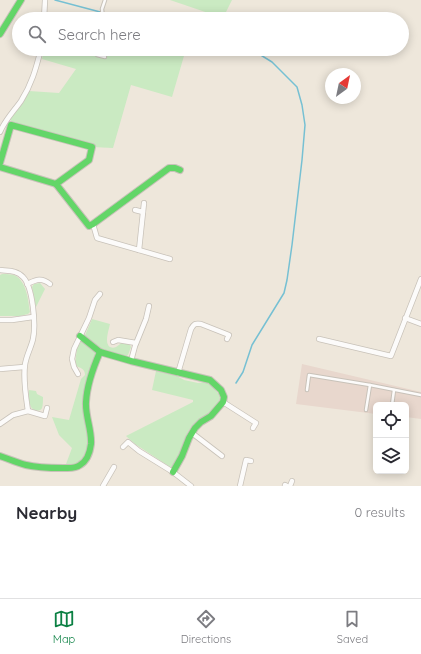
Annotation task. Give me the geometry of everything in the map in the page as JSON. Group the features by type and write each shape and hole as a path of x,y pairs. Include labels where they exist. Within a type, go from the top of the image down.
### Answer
{"street":[{"path":"14,12 21,0"},
{"path":"44,12 45,0"},
{"path":"0,34 12,15"},
{"path":"0,132 10,114 20,103 28,90 40,56"},
{"path":"0,163 11,124 92,147 88,160 56,184"},
{"path":"0,167 56,184 89,226 169,168 180,170"},
{"path":"139,250 144,203"},
{"path":"135,210 143,212"},
{"path":"93,224 97,238 170,260"},
{"path":"0,270 19,273 27,284 31,296 34,326 32,340 24,367 28,411"},
{"path":"27,284 40,279 45,280 50,284"},
{"path":"319,339 392,356 405,318 421,279"},
{"path":"78,374 72,359 74,349 95,300 100,294"},
{"path":"131,361 136,343 146,319 148,306"},
{"path":"0,320 34,317"},
{"path":"405,318 421,324"},
{"path":"178,373 193,325 196,323 201,324 229,334 227,339"},
{"path":"80,336 100,352 210,380 221,390 224,397 223,402 211,416 195,428 174,472"},
{"path":"113,342 118,340 136,343"},
{"path":"0,456 27,465 46,468 70,468 80,466 84,462 88,455 91,438 85,401 92,371 100,352"},
{"path":"0,369 24,367"},
{"path":"223,402 256,423 254,428"},
{"path":"0,424 13,415 28,411 45,416 47,408"},
{"path":"192,433 222,456"},
{"path":"123,447 128,442 139,451 174,472 191,486"},
{"path":"240,486 246,460 251,461"},
{"path":"103,486 114,466"},
{"path":"287,486 292,481"}],"lane":[{"path":"102,12 105,0"},
{"path":"306,390 309,375 421,395"},
{"path":"366,410 370,385"},
{"path":"392,402 394,390"}],"shaded area":[{"path":"302,364 421,392 421,419 409,417 409,402 373,402 373,414 296,404"}],"green space":[{"path":"170,0 232,0 226,12 205,12"},
{"path":"43,56 184,56 172,97 131,85 113,148 92,147 11,125 10,114 23,103 29,91 59,93 76,69 42,59"},
{"path":"0,275 14,275 22,282 30,312 28,314 20,316 0,316"},
{"path":"40,283 45,289 36,307 32,287 34,284"},
{"path":"92,319 110,324 107,342 110,347 113,348 121,343 129,343 131,347 128,355 126,356 103,349 89,340 85,335"},
{"path":"83,341 96,352 96,354 84,391 88,436 87,448 83,457 74,465 66,464 72,448 59,435 52,417 69,420 81,379 85,375 83,370 75,364 77,348"},
{"path":"156,371 177,376 184,380 198,383 206,382 213,387 220,396 219,401 213,410 191,427 173,466 170,467 135,444 126,436 193,402 193,400 152,390"},
{"path":"29,390 36,391 37,394 43,397 42,407 40,410 35,410 31,407"}],"waterway":[{"path":"55,0 100,12"},
{"path":"236,383 243,372 252,345 284,293 292,245 305,125 297,87 272,62 262,56"}],"traffic: fast":[{"path":"14,12 21,0"},
{"path":"0,34 12,15"},
{"path":"0,163 11,125 92,147 89,160 56,184 0,167"},
{"path":"56,184 89,226 169,168 180,170"},
{"path":"80,336 100,352 210,380 221,390 224,397 223,402 211,416 195,428 173,472"},
{"path":"0,456 23,464 44,468 74,468 85,461 91,444 86,407 87,395 91,376 100,352"}]}
